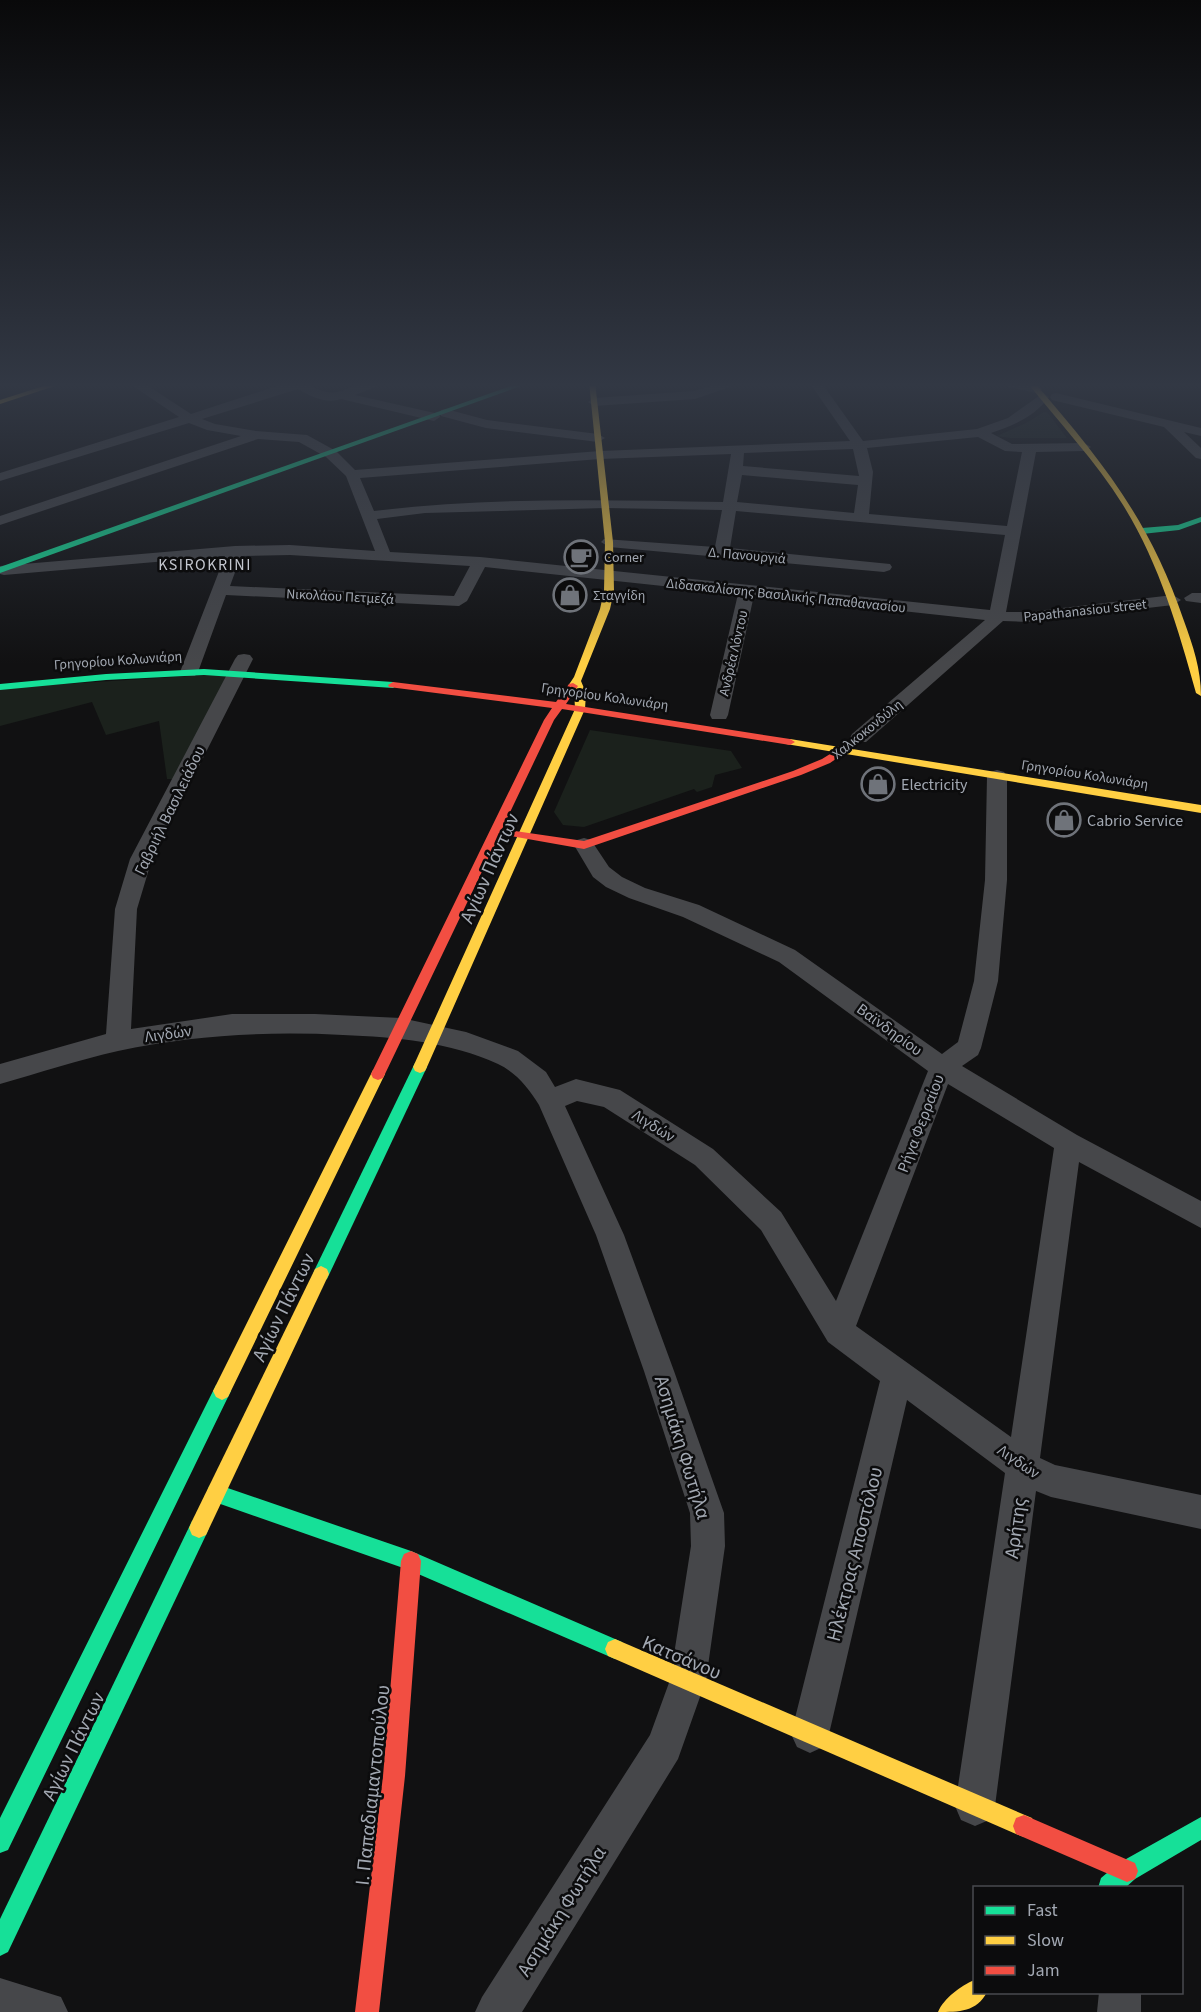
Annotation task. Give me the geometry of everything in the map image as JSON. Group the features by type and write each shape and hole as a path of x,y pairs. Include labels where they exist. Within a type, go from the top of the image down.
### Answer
{"main road":[{"path":"2,570 270,476"},
{"name":"Αγίων Πάντων","path":"0,1842 558,705 570,689 605,609 610,577 602,476"},
{"path":"1104,476 1142,531 1173,600 1201,693"},
{"path":"1123,476 1129,482"},
{"path":"1152,514 1168,544"},
{"path":"1142,531 1161,530 1201,519"},
{"name":"Γρηγορίου Κολωνιάρη","path":"0,687 65,680 213,658"},
{"name":"Γρηγορίου Κολωνιάρη","path":"186,663 241,662 365,681 558,705 1201,809"},
{"name":"Αγίων Πάντων","path":"0,1944 439,1027 580,709 570,689"},
{"name":"Γρηγορίου Κολωνιάρη","path":"570,689 598,696"},
{"path":"836,735 883,742"},
{"name":"Χαλκοκονδύλη","path":"496,831 584,845 797,773 826,761 859,738"},
{"name":"Κατσάνου","path":"216,1493 411,1561 688,1680 975,1806 1120,1882"},
{"name":"Ι. Παπαδιαμαντοπούλου","path":"367,2012 393,1776 411,1561"},
{"path":"1120,1882 1201,1828"},
{"path":"950,2012 973,1994"}],"street":[{"path":"0,521 134,476"},
{"path":"353,476 384,555"},
{"path":"722,552 735,476"},
{"path":"805,476 865,481"},
{"path":"861,517 866,476"},
{"path":"997,616 1024,476"},
{"path":"367,516 418,510 605,504 729,506 1012,531"},
{"name":"Δ. Πανουργιά","path":"609,542 884,567"},
{"name":"Διδασκαλίσσης Βασιλικής Παπαθανασίου","path":"2,570 236,551 283,550 480,562 997,616"},
{"path":"186,663 236,551"},
{"name":"Νικολάου Πετμεζά","path":"220,590 459,602 480,562"},
{"name":"Ανδρέα Λόντου","path":"719,715 747,590"},
{"name":"Papathanasiou street","path":"997,616 1028,617 1173,600"},
{"name":"Χαλκοκονδύλη","path":"859,738 997,616"},
{"name":"Γαβριήλ Βασιλειάδου","path":"118,1041 126,909 141,860 241,662"},
{"name":"Ρήγα Φερραίου","path":"836,1328 942,1066 969,1048 986,981 996,880 998,776"},
{"name":"Βαϊνδηρίου","path":"584,845 601,872 614,882 637,893 691,911 787,956 942,1066 1068,1143 1201,1215"},
{"name":"Λιγδών","path":"0,1074 118,1041 232,1024 315,1024 405,1019 439,1027 466,1042 509,1058 537,1079 550,1101 576,1090 611,1098 704,1157 771,1221 836,1328 1024,1467 1051,1481 1201,1512"},
{"path":"381,1067 416,1075"},
{"name":"Ασημάκη Φωτήλα","path":"497,2012 665,1746 688,1680 708,1546 707,1513 659,1371 610,1235 550,1101"},
{"name":"Αρήτης","path":"975,1806 1068,1143"},
{"name":"Ηλέκτρας Αποστόλου","path":"810,1734 897,1375"},
{"path":"1119,2012 1120,1994"},
{"path":"0,1999 46,2012"}],"shaded area":[{"path":"238,673 182,779 167,779 159,721 106,735 92,702 0,726 0,688"},
{"path":"590,730 731,751 742,768 715,775 712,787 697,792 694,789 584,827 563,825 554,812"}],"traffic: fast":[{"path":"0,570 265,476"},
{"path":"1142,531 1179,527 1201,519"},
{"path":"0,687 106,677 204,672 393,685"},
{"path":"321,1274 420,1067"},
{"path":"0,1842 222,1391"},
{"path":"216,1493 411,1561 615,1649"},
{"path":"0,1944 199,1528"},
{"path":"1109,1886 1127,1871 1201,1828"}],"traffic: slow":[{"path":"573,686 579,677 605,609 609,591 609,542 602,476"},
{"path":"1107,476 1128,505 1159,565 1182,628 1201,693"},
{"path":"420,1067 580,709 581,693 577,682"},
{"path":"790,742 1201,809"},
{"path":"222,1391 378,1074"},
{"path":"199,1528 321,1274"},
{"path":"615,1649 1024,1826"},
{"path":"950,2012 973,1994"}],"traffic: jam":[{"path":"393,685 600,711 790,742"},
{"path":"378,1074 549,720 573,686"},
{"path":"504,832 584,845 797,773 826,761 847,748"},
{"path":"367,2012 394,1776 411,1561"},
{"path":"1024,1826 1127,1871"}],"place":[{"name":"Corner","path":"581,557"},
{"name":"Σταγγίδη","path":"570,595"},
{"name":"Electricity","path":"878,784"},
{"name":"Cabrio Service","path":"1064,820"}],"district":[{"name":"KSIROKRINI","path":"205,564"}]}
